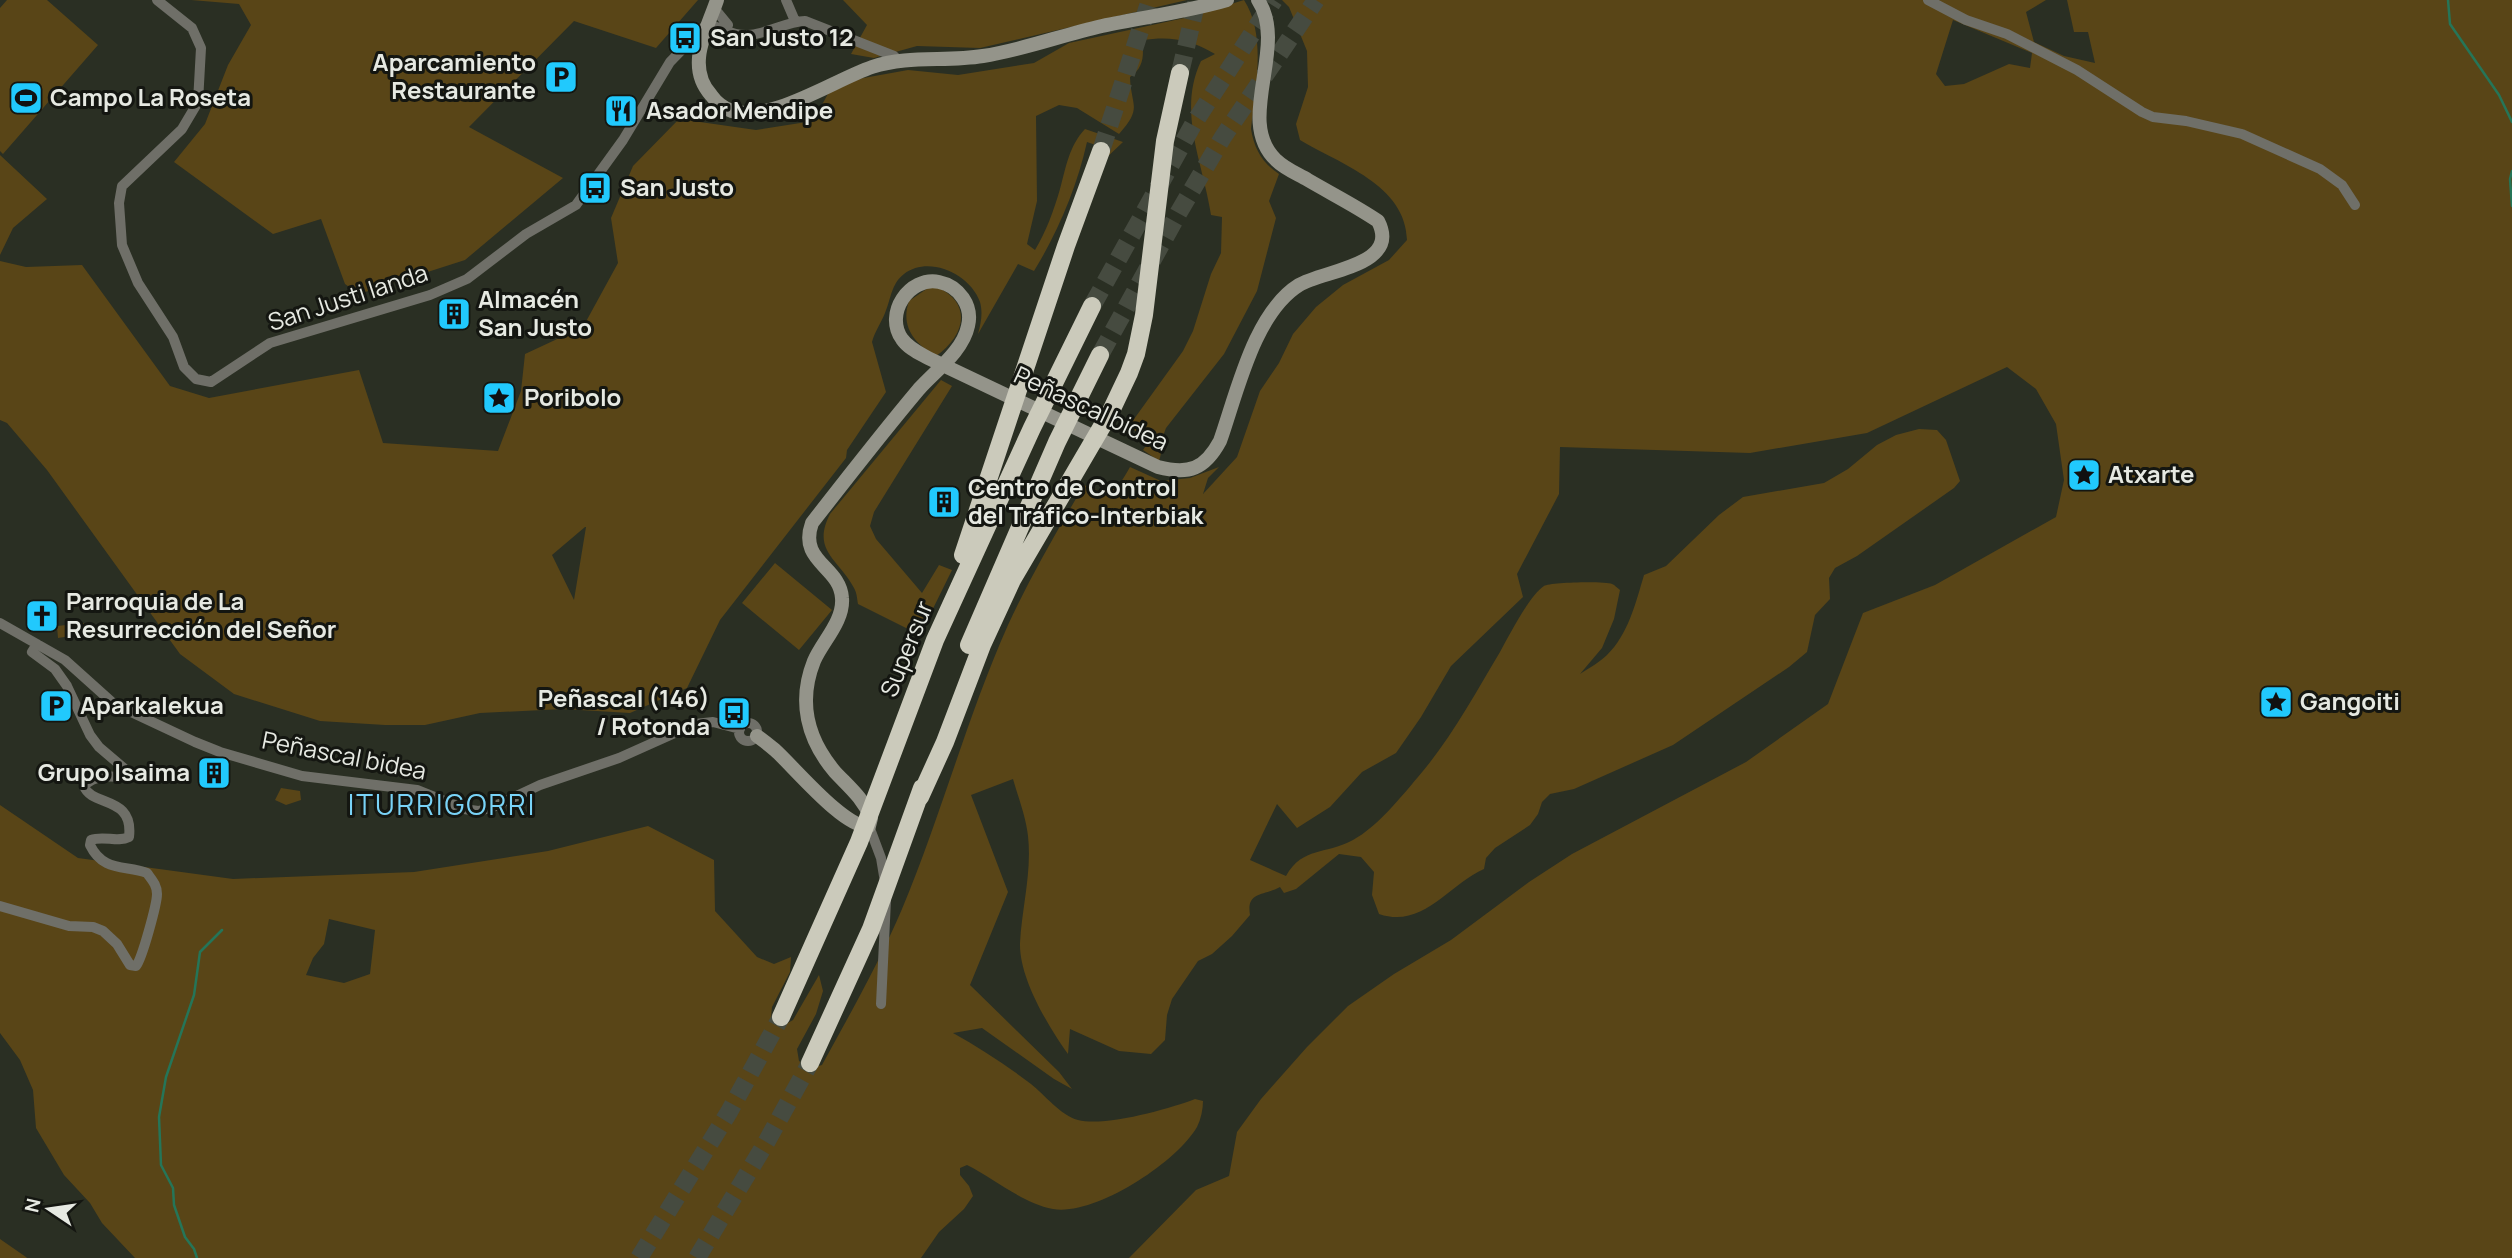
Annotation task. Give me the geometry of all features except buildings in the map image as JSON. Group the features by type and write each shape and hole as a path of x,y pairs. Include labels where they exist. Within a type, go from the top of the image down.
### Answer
{"highway":[{"path":"940,740 1012,580 1111,411 1133,364 1147,297 1168,119 1180,73"},
{"path":"935,640 1066,246 1101,151"},
{"name":"Supersur","path":"781,1017 859,842 935,640 1091,306"},
{"path":"810,1063 871,929 940,740 966,654 1014,537 1100,355"}],"street":[{"name":"San Justi landa","path":"157,0 192,28 201,48 198,102 181,129 122,186 119,203 122,245 138,283 173,337 184,367 196,379 211,382 270,343 430,295 467,279 527,234 576,205 623,140 670,62 707,24"},
{"path":"786,0 795,21"},
{"path":"715,4 699,55 700,75 706,91 717,103 731,111 752,114 773,109 871,67 898,60 985,56 1101,26 1227,0"},
{"name":"Peñascal bidea","path":"869,825 871,818 866,804 834,770 811,732 806,714 805,692 813,663 843,602 841,587 812,552 808,538 812,523 921,387 958,347 969,326 966,302 953,288 927,281 907,292 896,317 902,339 912,349 928,358 1158,467 1174,471 1196,468 1214,452 1259,334 1277,306 1299,285 1371,257 1382,243 1384,235 1378,221 1282,165 1264,143 1259,121 1268,51 1265,15 1258,0"},
{"path":"1928,0 1966,20 2007,34 2066,64 2142,112 2242,134 2320,169 2342,185 2355,205"},
{"path":"715,4 728,25 726,30"},
{"path":"707,24 735,35 751,35 795,21 805,21 898,60"},
{"name":"Peñascal bidea","path":"0,623 65,660 114,704 220,752 302,776 417,790 478,811 540,785 619,758 695,724 713,722 740,729 740,735 747,741 757,736"},
{"path":"0,906 69,926 93,927 117,944 130,965 136,966 142,956 157,897 154,882 147,873 114,868 93,852 91,840 97,837 123,840 129,837 130,827 118,806 92,796 86,792 84,786 87,782 105,775 123,777 126,770 99,747 90,735 67,686 55,669 32,652 37,644"},
{"path":"757,736 776,750 797,774 850,821 862,827 869,825 881,858 885,881 886,926 881,1003"}],"shaded area":[{"name":"Campo La Roseta","path":"7,0 47,0 98,45 3,154 0,151 0,8"},
{"path":"191,0 698,0 656,48 574,21 469,127 563,178 465,260 359,294 345,284 321,219 273,234 174,162 205,124 228,65 251,25 239,4"},
{"path":"843,0 1187,0 980,48 917,46 874,58 851,54 867,25"},
{"path":"1244,0 1255,29 1258,63 1252,136 1263,160 1279,174 1269,201 1276,218 1257,291 1224,354 1166,428 1159,461 1143,450 1149,441 1129,426 1183,351 1193,331 1211,274 1221,253 1222,217 1211,215 1194,137 1191,99 1201,61 1215,54 1189,42 1162,38 1142,40 1142,61 1138,70 1130,77 1133,112 1119,134 1077,108 1059,105 1036,116 1037,201 1027,244 1035,250 1058,197 1075,142 1085,129 1123,142 1104,160 1107,149 1087,142 1072,192 1043,256 1034,271 1018,264 978,334 980,302 975,292 958,276 948,270 925,266 900,278 872,342 886,392 847,450 846,458 720,620 687,688 630,713 563,709 480,713 425,725 385,725 320,721 234,694 180,654 47,470 7,423 0,420 0,261 26,267 82,265 170,386 209,398 359,370 383,443 498,451 521,391 525,354 583,327 618,263 611,218 633,166 679,119 756,130 813,121 829,92 858,79 908,70 958,75 1034,63 1069,43 1189,17","holes":["586,527 574,600 552,555"]},
{"path":"1282,0 2046,0 2026,12 2034,42 2064,56 2095,63 2088,32 2074,32 2067,0 2512,0 2512,1258 1129,1258 1196,1190 1229,1176 1237,1132 1261,1099 1348,1006 1394,974 1451,940 1572,854 1746,762 1828,704 1863,613 1935,585 2056,517 2064,480 2056,424 2036,389 2007,367 1867,433 1750,453 1560,447 1559,494 1517,574 1523,597 1451,666 1396,753 1362,772 1330,807 1297,828 1277,804 1250,860 1286,876 1293,866 1308,855 1343,845 1380,820 1441,748 1526,607 1544,586 1600,582 1612,584 1620,590 1614,619 1602,648 1580,674 1604,658 1621,638 1644,575 1666,566 1719,515 1743,497 1824,483 1848,469 1877,445 1896,435 1919,429 1937,430 1946,440 1960,481 1954,488 1857,556 1835,568 1829,578 1830,599 1815,615 1807,652 1789,667 1673,745 1574,789 1550,794 1542,802 1530,825 1495,848 1486,858 1484,869 1422,911 1395,917 1379,914 1372,895 1374,872 1361,857 1339,854 1296,889 1284,893 1280,887 1258,895 1249,907 1250,915 1212,954 1198,961 1172,999 1167,1015 1165,1040 1151,1054 1119,1051 1070,1029 1068,1054 1036,1001 1021,957 1029,849 1026,822 1013,779 971,795 1008,892 970,985 1059,1072 1072,1089 982,1028 953,1033 1012,1070 1059,1109 1078,1120 1090,1122 1120,1119 1195,1099 1203,1101 1197,1127 1187,1141 1153,1171 1111,1196 1070,1209 1053,1209 1020,1196 967,1165 960,1168 960,1175 973,1196 964,1209 939,1232 921,1258 135,1258 102,1223 90,1203 64,1175 36,1128 33,1090 20,1060 0,1033 0,805 78,858 233,879 414,872 548,851 648,826 714,860 715,911 757,957 774,964 791,957 790,972 772,1007 771,1017 786,1024 793,1020 819,975 823,991 816,1014 797,1049 799,1061 811,1068 822,1065 874,969 902,909 1008,625 1084,485 1101,491 1112,490 1121,482 1130,467 1161,481 1190,478 1219,467 1208,478 1203,494 1237,457 1260,391 1279,363 1293,334 1316,307 1343,285 1389,260 1407,240 1404,221 1383,191 1368,178 1300,140 1296,124 1308,87 1307,51 1289,7","holes":["1953,20 2032,53 2030,68 2009,64 1964,84 1945,86 1936,74","329,919 375,930 370,974 344,983 306,975 313,958 324,944"]},
{"path":"0,155 47,199 13,228 0,255"},
{"path":"937,287 956,302 961,321 953,340 936,356 911,334 906,319 909,301 928,288"},
{"path":"941,380 952,386 874,512 870,526 876,539 922,593 939,565 952,570 920,635 858,604 855,590 829,554 824,537 830,514"},
{"path":"775,563 832,610 799,650 742,603"},
{"path":"84,623 85,634 58,638 57,626"},
{"path":"281,788 300,791 301,800 286,805 275,800"},
{"path":"0,1239 26,1257 27,1258 0,1258"}],"waterway":[{"path":"2448,0 2450,24 2499,95 2512,122"},
{"path":"2512,171 2512,206"},
{"path":"197,1258 185,1237 174,1205 173,1188 161,1165 159,1117 166,1077 194,995 200,952 222,930"}],"tunnel":[{"path":"1101,151 1150,0"},
{"path":"1180,73 1197,0"},
{"path":"1092,306 1194,123 1274,0"},
{"path":"1100,355 1223,137 1316,0"},
{"path":"639,1258 729,1112 781,1017"},
{"path":"697,1258 810,1063"}],"place":[{"name":"San Justo 12","path":"685,38"},
{"name":"Aparcamiento Restaurante","path":"561,77"},
{"name":"Campo La Roseta","path":"26,98"},
{"name":"Asador Mendipe","path":"621,111"},
{"name":"San Justo","path":"595,188"},
{"name":"Almacén San Justo","path":"454,314"},
{"name":"Poribolo","path":"499,398"},
{"name":"Atxarte","path":"2084,475"},
{"name":"Centro de Control del Tráfico-Interbiak","path":"944,502"},
{"name":"Parroquia de La Resurrección del Señor","path":"42,616"},
{"name":"Gangoiti","path":"2276,702"},
{"name":"Aparkalekua","path":"56,706"},
{"name":"Peñascal (146) / Rotonda","path":"734,713"},
{"name":"Grupo Isaima","path":"214,773"}],"district":[{"name":"ITURRIGORRI","path":"442,805"}]}
